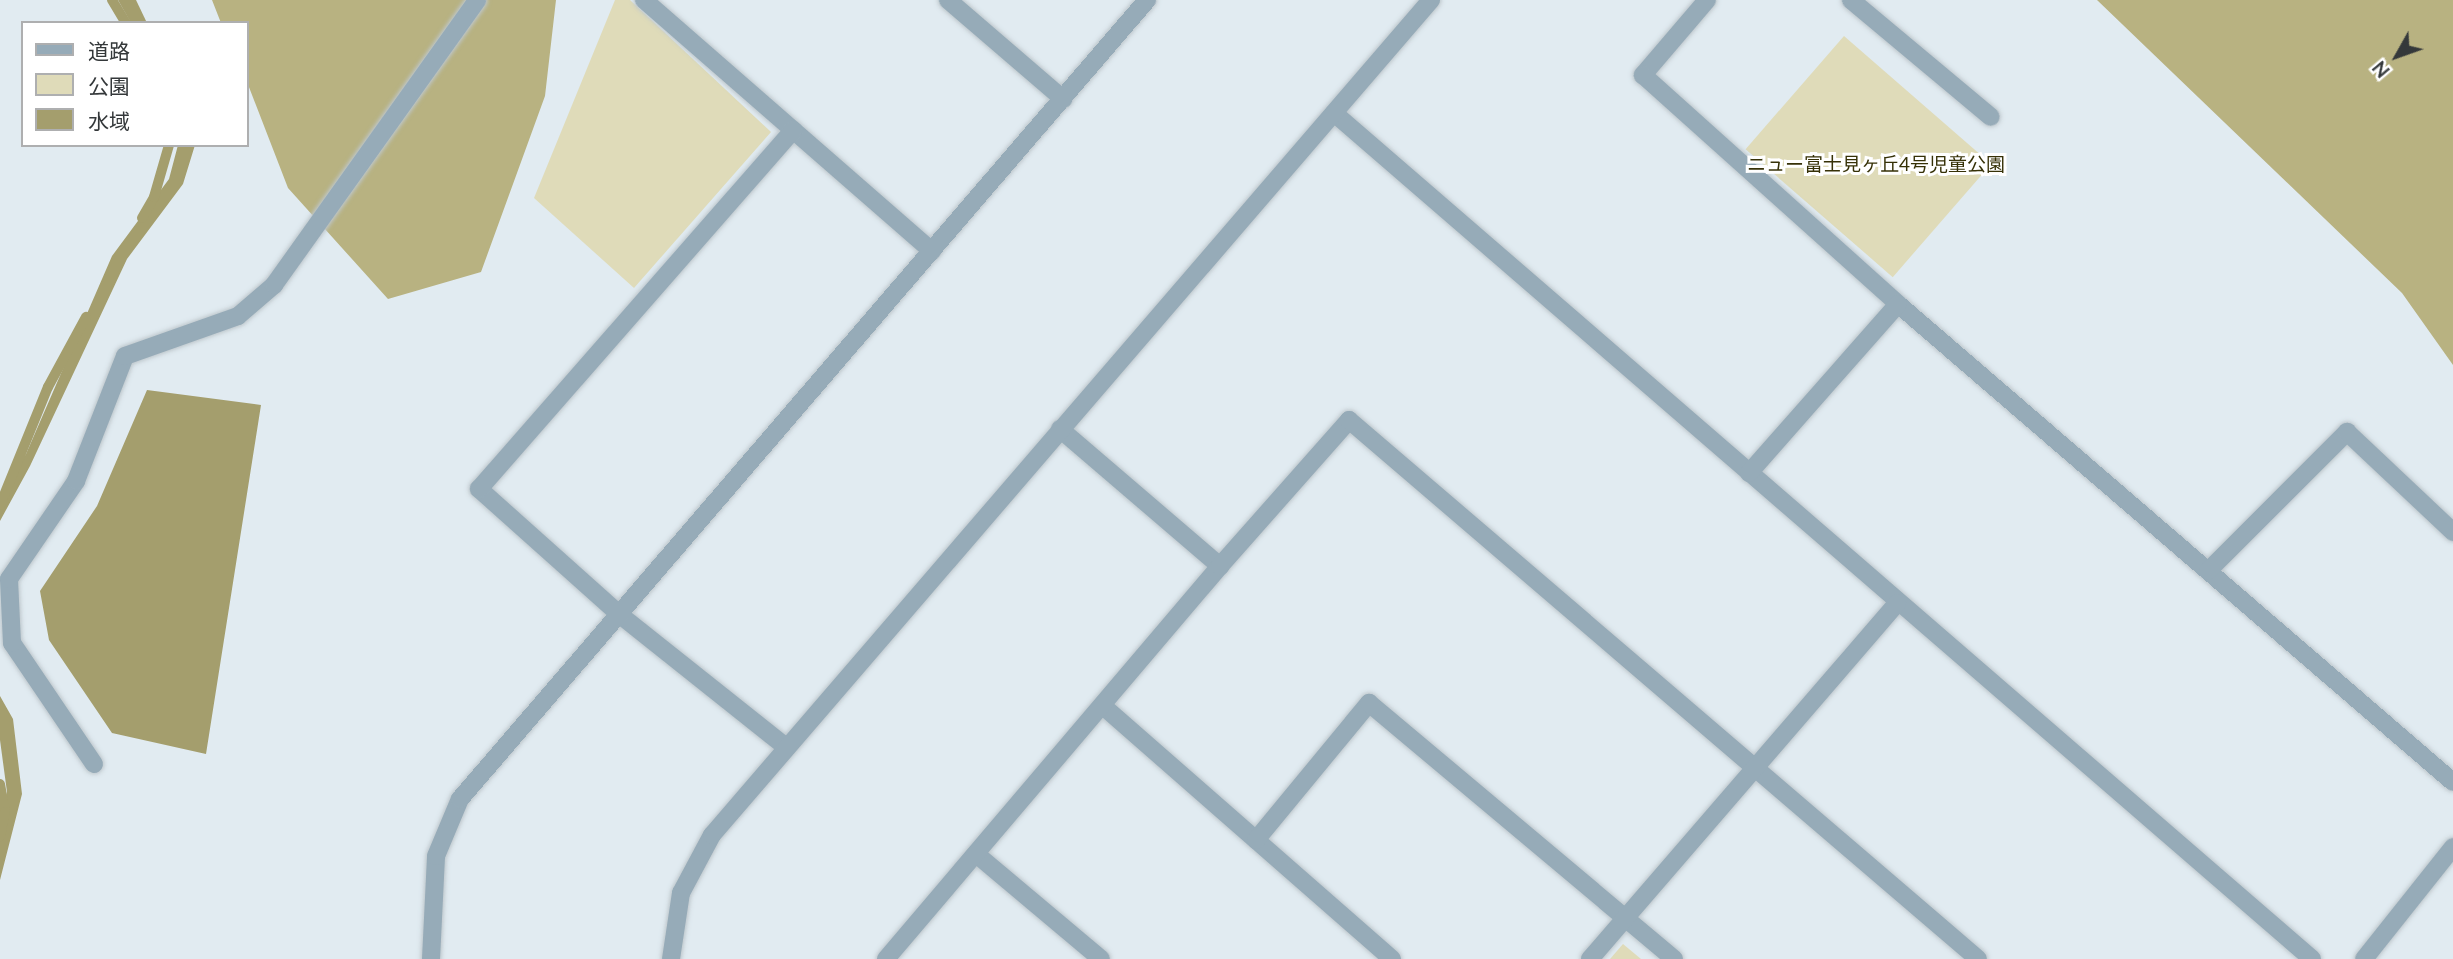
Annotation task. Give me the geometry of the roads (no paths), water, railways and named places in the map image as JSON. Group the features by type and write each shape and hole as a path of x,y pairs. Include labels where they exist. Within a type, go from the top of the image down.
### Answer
{"street":[{"path":"94,764 12,643 9,579 76,481 125,356 238,316 274,285 477,0"},
{"path":"644,0 932,251"},
{"path":"948,0 1063,99"},
{"path":"431,959 436,856 460,799 1147,0"},
{"path":"671,959 681,893 712,835 1430,0"},
{"path":"1707,0 1643,75 1898,304 2453,782"},
{"path":"1851,0 1991,117"},
{"path":"1334,113 1897,603 2312,959"},
{"path":"786,747 619,614 479,489 793,130"},
{"path":"1749,473 1898,304"},
{"path":"886,959 1220,566 1349,420 1753,769 1979,959"},
{"path":"1060,429 1220,566"},
{"path":"2208,571 2347,432 2453,532"},
{"path":"1590,959 1897,603"},
{"path":"1256,840 1369,703 1674,959"},
{"path":"1103,706 1392,959"},
{"path":"2364,959 2453,848"},
{"path":"976,854 1101,959"}],"water":[{"path":"118,0 136,0 146,21 130,21"},
{"path":"177,147 194,147 183,184 127,259 30,466 0,521 0,496 26,454 112,256 169,179"},
{"path":"147,390 261,405 206,754 112,733 49,640 40,591 97,506"},
{"path":"0,696 13,719 22,794 0,880 0,820 7,792 0,740"}],"waterway":[{"path":"112,0 125,21"},
{"path":"142,218 154,197 168,147"},
{"path":"0,505 48,387 86,317"},
{"path":"0,784 5,812 0,836"}],"park label":[{"name":"ニュー富士見ヶ丘4号児童公園","path":"1876,164"}]}
